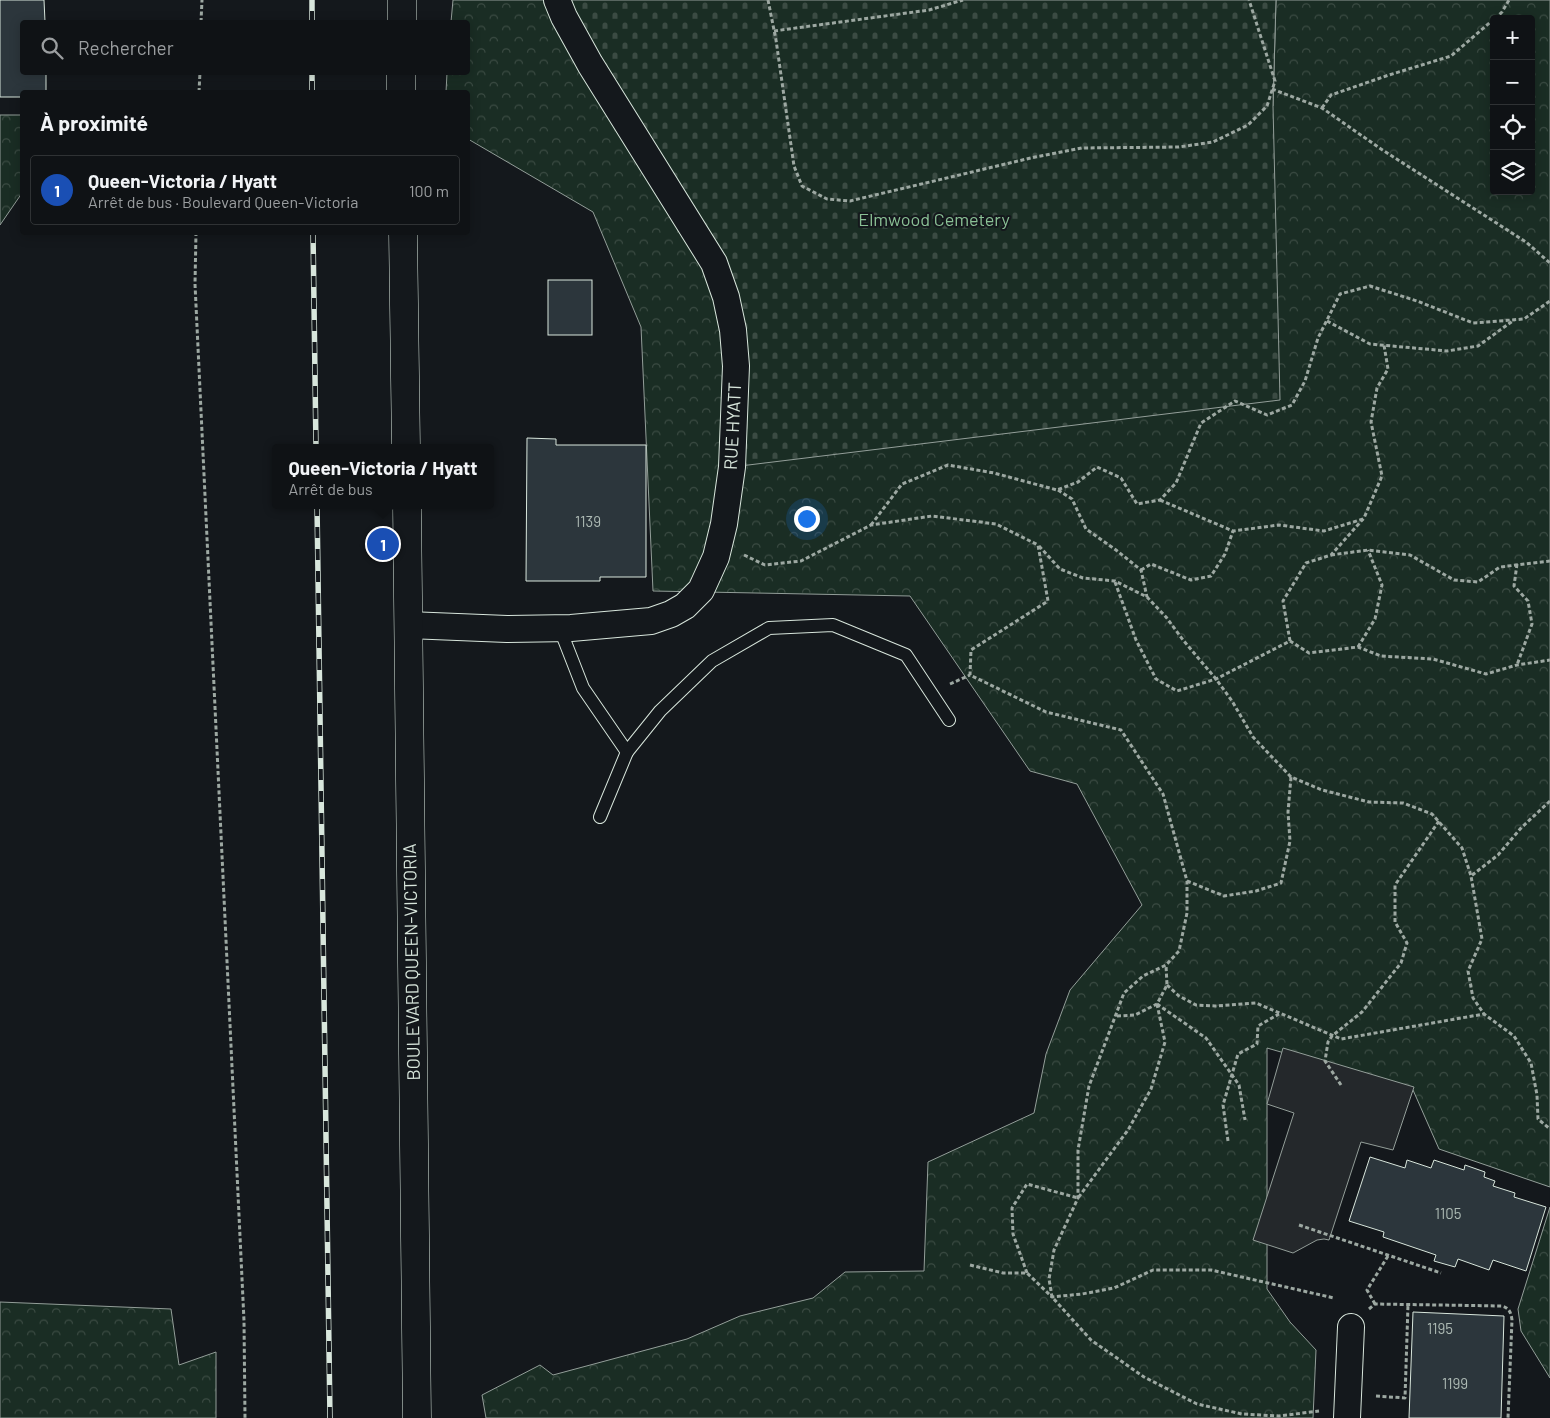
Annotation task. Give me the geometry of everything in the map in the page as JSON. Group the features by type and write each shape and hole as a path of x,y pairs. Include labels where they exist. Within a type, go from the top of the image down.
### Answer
{"main road":[{"path":"402,0 402,20"},
{"path":"401,90 402,75"},
{"path":"403,235 406,444"},
{"name":"BOULEVARD QUEEN-VICTORIA","path":"406,509 417,1418"}],"street":[{"name":"RUE HYATT","path":"408,625 560,628 651,621 678,610 701,590 716,557 724,524 732,467 736,366 733,330 726,297 714,263 590,64 564,17 558,0"},
{"path":"1347,1406 1351,1327"}],"lane":[{"path":"600,817 627,752 660,711 712,661 769,628 833,625 906,655 949,720"},
{"path":"560,628 583,688 627,752"}],"path":[{"path":"201,20 202,0"},
{"path":"768,0 794,166 802,186 827,199 850,201 1035,156 1082,148 1179,147 1213,142 1248,125 1267,106 1275,80 1249,0"},
{"path":"774,31 929,10 963,0"},
{"path":"1499,15 1509,0"},
{"path":"1322,108 1331,95 1390,74 1451,56 1490,22"},
{"path":"200,75 200,90"},
{"path":"1272,89 1322,108 1381,149 1526,242 1550,263"},
{"path":"196,235 195,284 244,1321 245,1418"},
{"path":"1160,500 1176,483 1200,423 1235,401 1267,414 1292,405 1305,381 1318,338 1340,294 1370,286 1417,301 1473,323 1524,319 1550,301"},
{"path":"1327,321 1370,344 1447,351 1478,346 1514,320"},
{"path":"1331,555 1364,518 1382,476 1371,422 1377,388 1388,368 1384,345"},
{"path":"871,525 902,484 948,466 994,473 1057,490 1072,499 1086,529 1141,570 1147,597"},
{"path":"1057,490 1078,482 1097,467 1121,478 1137,504 1160,500 1233,531 1279,524 1324,531 1364,518"},
{"path":"724,524 740,553 765,564 801,561 871,525 932,516 996,524 1038,545 1060,569 1083,578 1115,581 1147,597 1166,617 1216,679 1232,701 1253,737 1291,777 1322,790 1369,802 1403,803 1432,814 1462,848 1471,876 1482,939 1468,971 1473,998 1484,1014 1514,1036 1531,1063 1537,1095 1538,1119 1550,1129"},
{"path":"1141,570 1151,564 1191,580 1211,576 1225,554 1233,531"},
{"path":"1038,545 1048,601 971,650 970,675 1046,712 1121,730 1163,794 1187,881 1187,913 1179,951 1166,965 1143,976 1124,994 1089,1086 1078,1150 1078,1198"},
{"path":"1358,647 1375,619 1382,585 1368,550"},
{"path":"1550,562 1500,567 1478,582 1454,580 1410,556 1368,550 1331,555 1306,563 1283,601 1290,641 1309,653 1358,647 1381,656 1432,659 1486,674 1517,665 1550,660"},
{"path":"1517,564 1514,586 1528,602 1532,624 1517,665"},
{"path":"1115,581 1136,640 1156,679 1177,691 1216,679 1290,641"},
{"path":"1187,881 1224,896 1256,892 1281,882 1290,841 1288,812 1291,777"},
{"path":"1471,876 1498,855 1521,828 1550,801"},
{"path":"1341,1085 1325,1061 1328,1042 1332,1036 1362,1012 1401,963 1407,943 1395,922 1395,885 1439,821"},
{"path":"1116,1016 1135,1015 1157,1004 1167,986 1166,965"},
{"path":"1167,986 1178,996 1196,1005 1215,1006 1256,1003 1341,1039 1484,1014"},
{"path":"1157,1004 1206,1038 1239,1085 1245,1120"},
{"path":"1052,1297 1049,1279 1054,1250 1078,1198 1128,1130 1151,1089 1164,1042 1157,1004"},
{"path":"1228,1140 1223,1105 1238,1054 1257,1044 1258,1026 1279,1014"},
{"path":"1078,1198 1027,1184 1012,1208 1013,1234 1027,1273 1052,1297 1091,1340 1144,1377 1197,1404 1242,1414 1279,1416 1405,1398 1408,1304"},
{"path":"1299,1225 1441,1273"},
{"path":"1375,1304 1367,1290 1388,1256"},
{"path":"970,1265 1003,1273 1027,1273"},
{"path":"1052,1297 1114,1288 1153,1270 1211,1270 1334,1298"},
{"path":"1351,1327 1375,1304 1502,1306 1507,1308 1511,1313 1512,1320 1508,1418"}],"green space":[{"path":"453,0 606,0 1273,106 1276,0 1550,0 1550,1187 1439,1149 1413,1090 1267,1048 1267,1289 1290,1322 1316,1350 1313,1418 486,1418 482,1395 540,1365 553,1375 687,1339 740,1316 813,1298 845,1272 924,1271 928,1162 1034,1113 1046,1054 1070,990 1142,905 1077,784 1030,771 910,596 653,591 641,327 593,212 470,140 470,90 446,90 447,75 470,75 470,20 451,20"},
{"name":"Elmwood Cemetery","path":"557,0 1276,0 1273,106 1280,400 732,467 726,297"},
{"path":"0,115 20,115 20,196 0,225"},
{"path":"1550,1207 1550,1378 1521,1331 1518,1309"},
{"path":"0,1302 171,1309 179,1365 216,1352 216,1418 0,1418"}],"shaded area":[{"path":"1283,1048 1414,1087 1393,1150 1361,1142 1329,1240 1317,1240 1293,1253 1253,1240 1294,1113 1267,1104"}],"building":[{"path":"0,0 44,0 45,20 20,20 20,75 46,75 46,90 20,90 20,97 0,97"},
{"path":"548,280 592,280 592,335 548,335"},
{"path":"527,438 556,439 556,445 646,445 646,577 600,577 600,581 526,581"},
{"path":"1370,1157 1405,1168 1407,1160 1431,1168 1434,1160 1464,1170 1465,1165 1485,1172 1484,1177 1495,1181 1493,1186 1515,1193 1514,1197 1546,1207 1526,1271 1493,1260 1489,1270 1458,1259 1455,1267 1434,1261 1436,1255 1383,1237 1384,1232 1349,1221"},
{"path":"1413,1312 1504,1316 1501,1418 1409,1418"}],"railway":[{"path":"312,0 312,20"},
{"path":"312,75 312,90"},
{"path":"313,235 316,444"},
{"path":"317,509 330,1418"}],"place":[{"name":"Queen-Victoria / Hyatt","path":"383,544"}]}
